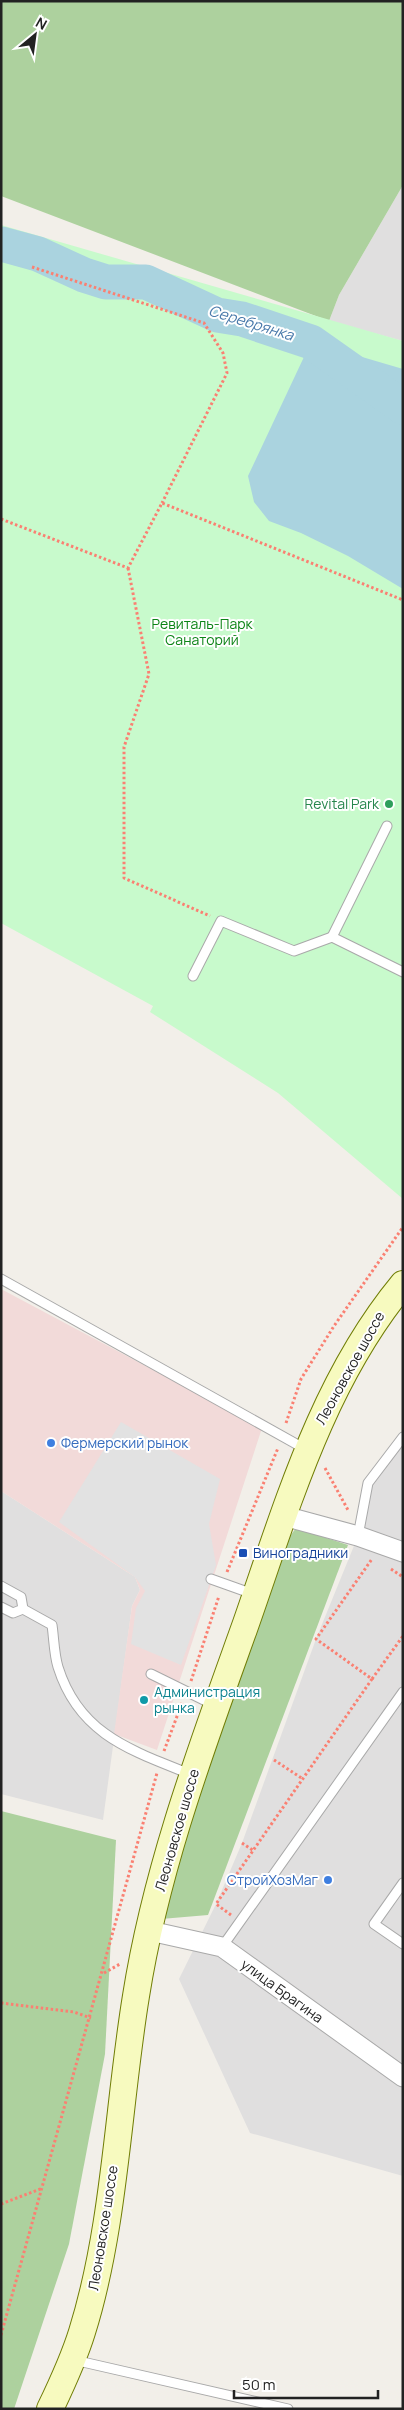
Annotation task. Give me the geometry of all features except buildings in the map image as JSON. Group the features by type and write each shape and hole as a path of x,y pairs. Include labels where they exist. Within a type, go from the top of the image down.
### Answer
{"main road":[{"name":"Леоновское шоссе","path":"50,2409 72,2360 89,2309 99,2264 136,1994 163,1873 192,1775 284,1516 316,1459 320,1417 377,1315 403,1284"}],"street":[{"path":"284,1516 359,1533 403,1552"},
{"name":"улица Брагина","path":"150,1930 222,1947 403,2077"}],"lane":[{"path":"332,938 387,826"},
{"path":"193,976 221,921 294,951 332,938 403,972"},
{"path":"1,1279 316,1459"},
{"path":"359,1533 368,1484 403,1437"},
{"path":"211,1579 256,1595"},
{"path":"1,1586 21,1597 23,1609"},
{"path":"1,1607 13,1613 23,1609"},
{"path":"23,1609 52,1625 58,1666 72,1701 98,1730 128,1749 192,1775"},
{"path":"151,1674 216,1707"},
{"path":"222,1947 403,1692"},
{"path":"403,1883 374,1924 403,1944"},
{"path":"72,2360 288,2409"}],"path":[{"path":"32,267 204,323 223,352 226,373 128,568 149,674 124,748 124,878 221,921"},
{"path":"162,503 403,600"},
{"path":"1,518 128,568"},
{"path":"316,1459 359,1533"},
{"path":"372,1679 316,1639 373,1557 381,1562"},
{"path":"388,1567 403,1577"},
{"path":"240,1921 216,1904 403,1636"},
{"path":"274,1760 303,1779"},
{"path":"242,1843 254,1851"},
{"path":"1,2003 74,2012 91,2018"},
{"path":"1,2204 44,2187"}],"shaded area":[{"path":"403,185 403,341 329,321 339,295"},
{"path":"1,1289 262,1428 157,1750 114,1734 132,1606 140,1590 135,1577 1,1491"},
{"path":"121,1422 220,1479 209,1524 216,1565 181,1665 131,1644 136,1608 145,1591 135,1577 59,1522"},
{"path":"403,1437 403,2176 250,2133 179,1979 216,1904 242,1843 316,1639 358,1536 368,1483"},
{"path":"1,1491 135,1577 140,1590 132,1606 103,1820 1,1794"}],"green space":[{"path":"1,1 403,1 403,185 339,295 329,321 1,196"},
{"name":"Ревиталь-Парк Санаторий","path":"1,225 403,341 403,1199 278,1093 150,1012 153,1006 1,923"},
{"path":"296,1528 348,1545 208,1915 161,1919 178,1844 279,1551"},
{"path":"1,1811 116,1840 105,2054 69,2244 14,2409 1,2409"}],"water":[{"path":"311,342 403,369 403,589 348,556 301,533 269,521 254,502 248,476"}],"waterway":[{"name":"Серебрянка","path":"1,244 38,254 84,275 106,282 146,282 217,315 242,319 311,342 403,407"}],"place":[{"name":"Revital Park","path":"389,804"},
{"name":"Фермерский рынок","path":"51,1443"},
{"name":"Виноградники","path":"243,1553"},
{"name":"Администрация рынка","path":"144,1700"},
{"name":"СтройХозМаг","path":"328,1880"}]}
